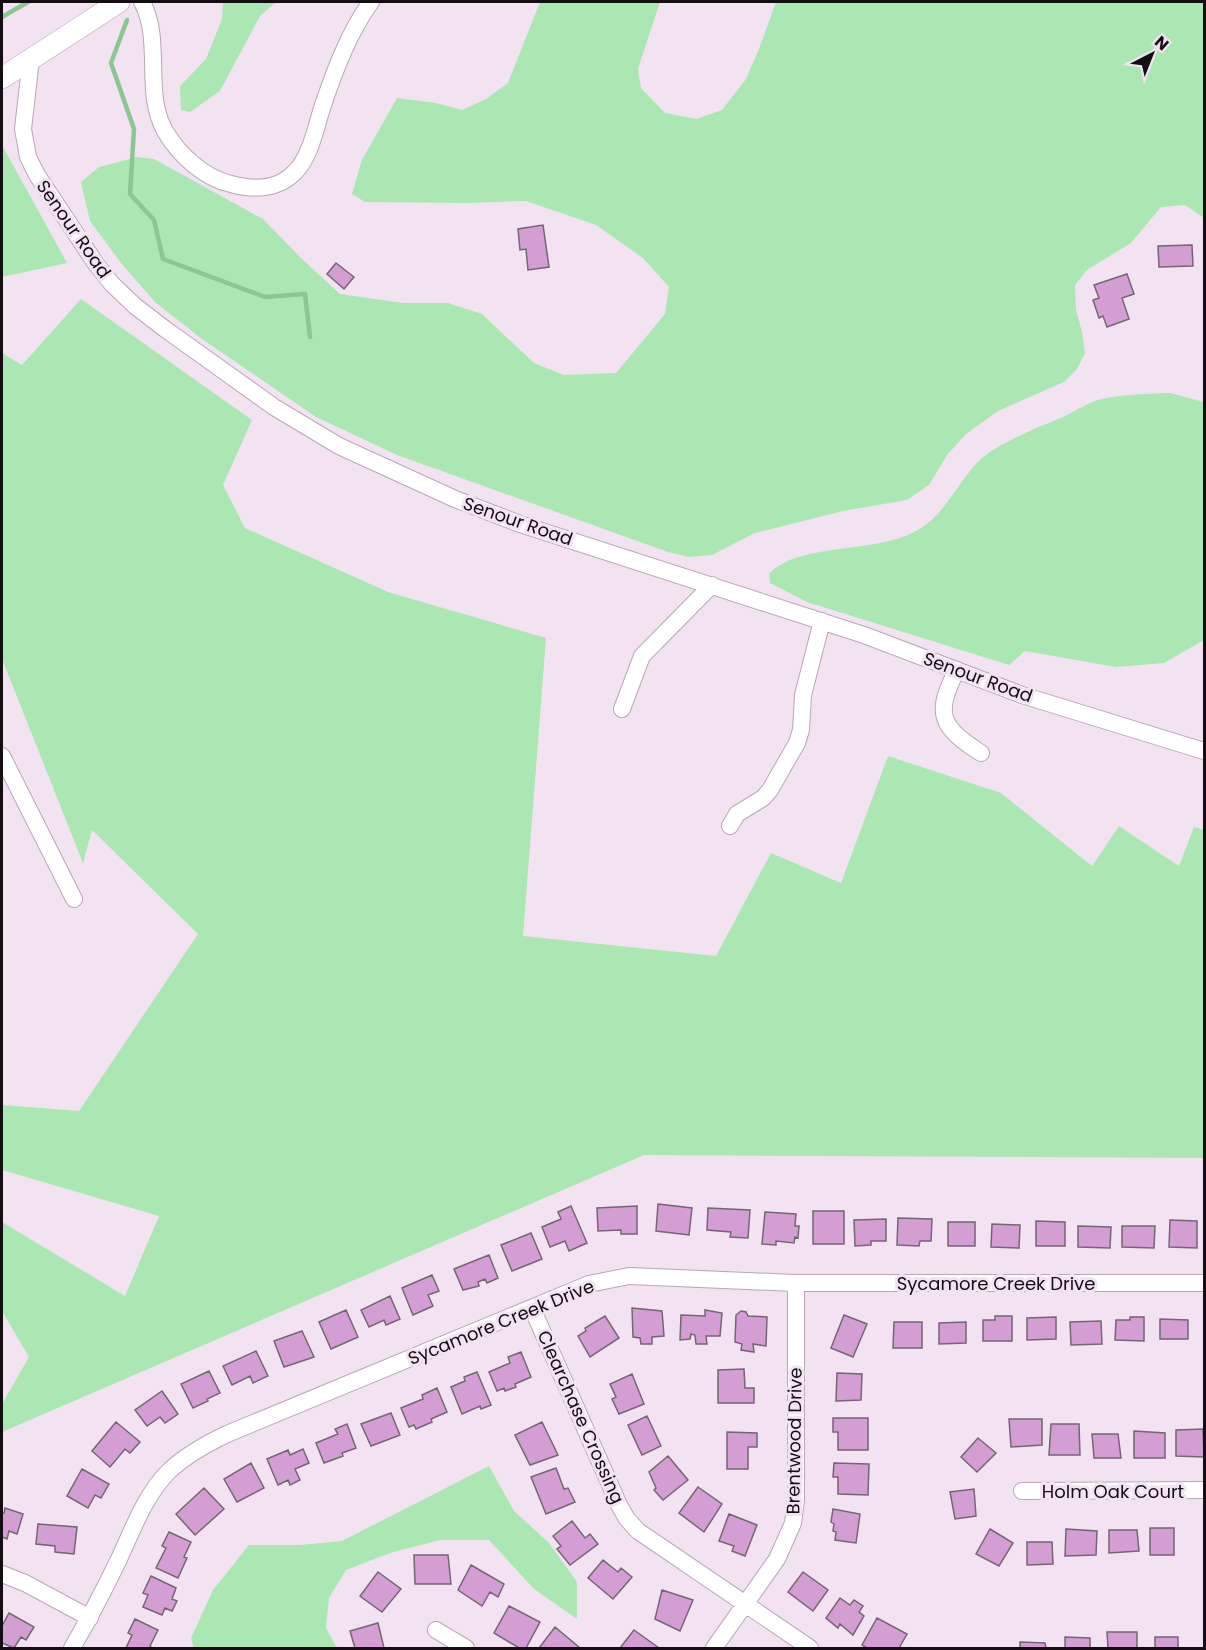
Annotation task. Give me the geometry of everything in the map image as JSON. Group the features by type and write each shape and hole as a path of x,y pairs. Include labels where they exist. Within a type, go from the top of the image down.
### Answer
{"main road":[{"path":"2,78 119,2"}],"street":[{"path":"142,2 151,26 156,102 164,129 178,149 203,172 226,183 250,189 281,183 296,172 306,156 332,80 360,17 371,2"},
{"name":"Senour Road","path":"31,59 23,129 28,157 88,254 106,277 135,306 165,329 274,407 339,446 455,499 520,524 822,621 1032,698 1204,751"},
{"path":"622,709 642,656 712,585"},
{"path":"730,826 737,814 763,798 770,790 797,743 801,730 803,695 822,621"},
{"path":"957,670 945,691 942,708 944,718 962,741 981,753"},
{"path":"2,756 74,899"},
{"name":"Sycamore Creek Drive","path":"72,1648 90,1618 154,1490 168,1472 184,1458 227,1434 589,1284 629,1276 796,1283 1204,1283"},
{"name":"Brentwood Drive","path":"714,1648 777,1559 793,1523 796,1500 796,1283"},
{"name":"Clearchase Crossing","path":"532,1308 627,1519 638,1531 810,1648"},
{"name":"Holm Oak Court","path":"1022,1491 1204,1490"},
{"path":"2,1574 25,1583 90,1618"},
{"path":"436,1630 466,1648"}],"green space":[{"path":"223,2 276,2 260,16 220,91 190,112 181,110 180,86 206,59 222,19"},
{"path":"540,2 660,2 638,69 641,88 665,113 696,119 722,110 746,79 776,2 1204,2 1204,218 1185,205 1161,207 1131,243 1087,270 1075,285 1076,310 1085,353 1077,369 1064,382 998,411 966,434 947,455 929,485 907,500 843,511 755,533 712,555 689,557 668,552 397,455 316,417 202,339 155,302 121,263 90,221 81,182 99,167 137,157 154,159 263,219 340,294 403,303 448,303 482,314 534,363 564,375 616,373 665,314 669,287 643,258 596,225 526,201 365,202 352,194 362,160 397,98 436,103 462,110 486,99 508,83"},
{"path":"2,145 67,263 2,277"},
{"path":"81,299 252,420 223,485 245,528 388,592 546,638 523,936 716,956 771,853 841,883 888,756 1001,793 1092,866 1119,826 1179,866 1194,827 1204,830 1204,1158 644,1155 2,1432 2,1404 29,1357 2,1311 2,1222 125,1296 159,1216 2,1170 2,1105 79,1111 198,934 92,830 83,863 2,659 2,353 22,365"},
{"path":"1170,393 1204,402 1204,640 1164,663 1116,667 1025,651 1009,665 807,602 770,583 769,574 782,564 799,557 880,543 916,531 935,516 980,460 997,447 1020,435 1097,400 1128,395"},
{"path":"489,1466 514,1511 549,1543 577,1582 577,1619 534,1589 489,1540 440,1540 390,1553 346,1570 329,1598 326,1628 337,1648 194,1648 191,1638 213,1590 249,1545 300,1545 342,1541"}],"building":[{"path":"543,225 549,267 528,270 526,249 520,250 518,229"},
{"path":"1192,245 1193,266 1159,267 1158,246"},
{"path":"336,263 354,277 344,289 327,274"},
{"path":"1127,274 1134,294 1122,298 1129,319 1107,327 1103,316 1099,318 1093,300 1099,298 1094,285"},
{"path":"658,1204 692,1208 689,1235 656,1231"},
{"path":"571,1206 587,1243 569,1251 565,1241 550,1247 542,1227 561,1219 558,1212"},
{"path":"637,1206 637,1234 621,1234 621,1230 598,1231 597,1208"},
{"path":"708,1208 750,1210 748,1238 730,1237 731,1232 707,1230"},
{"path":"813,1211 844,1211 844,1244 813,1244"},
{"path":"765,1212 796,1214 795,1226 799,1226 798,1238 795,1237 794,1243 776,1241 776,1245 762,1244"},
{"path":"898,1218 932,1219 931,1241 920,1241 919,1246 897,1245"},
{"path":"886,1219 886,1241 871,1241 871,1245 855,1246 854,1220"},
{"path":"1170,1220 1197,1221 1197,1248 1169,1247"},
{"path":"1036,1221 1065,1222 1065,1246 1036,1246"},
{"path":"948,1222 975,1222 975,1246 948,1246"},
{"path":"992,1224 1020,1225 1019,1248 991,1247"},
{"path":"1078,1226 1111,1227 1110,1248 1078,1247"},
{"path":"1122,1226 1155,1226 1154,1248 1122,1247"},
{"path":"531,1233 542,1259 512,1271 501,1245"},
{"path":"489,1255 498,1278 487,1283 485,1279 478,1282 479,1286 463,1290 454,1269"},
{"path":"432,1275 439,1291 428,1295 433,1306 413,1315 402,1288"},
{"path":"390,1296 400,1319 386,1325 384,1320 369,1327 361,1310"},
{"path":"632,1308 662,1311 664,1336 652,1337 652,1344 641,1344 640,1338 633,1337"},
{"path":"346,1310 358,1337 331,1349 319,1322"},
{"path":"705,1310 722,1313 720,1336 706,1336 707,1344 696,1344 695,1335 691,1334 690,1339 680,1340 681,1315 705,1316"},
{"path":"741,1311 746,1312 748,1316 767,1317 766,1346 753,1344 754,1352 741,1350 742,1344 735,1342 736,1315"},
{"path":"844,1315 867,1324 853,1357 831,1348"},
{"path":"605,1316 619,1338 590,1357 578,1336 586,1331 585,1328"},
{"path":"995,1316 1012,1316 1012,1341 983,1341 983,1320 995,1320"},
{"path":"1056,1317 1056,1339 1027,1340 1027,1318"},
{"path":"1130,1317 1144,1317 1144,1341 1115,1340 1116,1320 1130,1320"},
{"path":"1160,1319 1188,1320 1188,1339 1160,1339"},
{"path":"1101,1321 1102,1344 1071,1345 1070,1322"},
{"path":"894,1322 922,1322 922,1348 893,1348"},
{"path":"966,1322 966,1343 939,1344 939,1323"},
{"path":"302,1331 314,1357 284,1367 274,1341"},
{"path":"256,1351 268,1376 253,1383 250,1376 232,1385 223,1366"},
{"path":"521,1352 531,1377 515,1384 516,1387 497,1391 489,1372 510,1363 508,1357"},
{"path":"744,1369 745,1388 754,1388 754,1403 718,1403 718,1370"},
{"path":"209,1371 220,1393 193,1408 181,1384"},
{"path":"477,1372 491,1405 481,1409 480,1406 462,1414 451,1387 465,1381 464,1377"},
{"path":"837,1373 862,1374 861,1400 836,1401"},
{"path":"632,1374 644,1404 619,1414 612,1399 616,1397 610,1384"},
{"path":"437,1388 447,1412 416,1429 414,1425 409,1427 401,1408 423,1399 422,1395"},
{"path":"162,1391 178,1414 165,1423 160,1417 147,1426 135,1410"},
{"path":"391,1413 400,1435 371,1446 361,1424"},
{"path":"647,1416 661,1446 642,1455 628,1425"},
{"path":"833,1418 868,1418 868,1450 838,1450 838,1432 833,1432"},
{"path":"1009,1419 1042,1419 1042,1445 1011,1447"},
{"path":"116,1422 140,1442 130,1453 125,1449 110,1467 92,1451"},
{"path":"542,1422 558,1455 530,1465 515,1435"},
{"path":"347,1424 356,1448 324,1463 316,1443 338,1434 335,1429"},
{"path":"1051,1424 1079,1424 1080,1455 1049,1455"},
{"path":"1203,1429 1204,1457 1176,1456 1176,1430"},
{"path":"1134,1431 1165,1433 1165,1458 1134,1458"},
{"path":"727,1432 757,1433 757,1447 748,1447 748,1469 727,1469"},
{"path":"1092,1434 1118,1434 1121,1458 1094,1458"},
{"path":"978,1438 996,1453 977,1472 961,1457"},
{"path":"303,1449 309,1463 295,1469 300,1480 290,1485 288,1480 278,1485 267,1459 288,1450 290,1455"},
{"path":"668,1456 688,1480 663,1500 654,1490 656,1488 649,1472"},
{"path":"251,1463 264,1488 237,1502 224,1479"},
{"path":"834,1463 869,1464 868,1495 838,1494 838,1477 833,1477"},
{"path":"556,1468 564,1489 568,1488 575,1502 546,1514 531,1477"},
{"path":"82,1469 109,1484 101,1498 95,1495 88,1508 67,1496"},
{"path":"698,1487 722,1504 704,1532 679,1513"},
{"path":"204,1488 224,1509 195,1535 176,1514"},
{"path":"974,1489 976,1516 955,1519 950,1492"},
{"path":"5,1508 23,1514 17,1534 9,1531 7,1539 2,1537 2,1513"},
{"path":"833,1509 860,1514 856,1543 835,1540 836,1532 833,1531 834,1524 831,1522"},
{"path":"729,1514 757,1525 745,1556 732,1551 734,1546 719,1541"},
{"path":"572,1521 585,1538 590,1534 598,1544 570,1565 557,1549 561,1546 553,1536"},
{"path":"38,1524 77,1527 74,1554 55,1552 55,1546 36,1544"},
{"path":"1150,1528 1174,1528 1174,1555 1150,1555"},
{"path":"990,1529 1013,1543 999,1566 976,1554"},
{"path":"1066,1529 1097,1531 1096,1555 1065,1556"},
{"path":"1109,1530 1137,1530 1139,1551 1109,1553"},
{"path":"169,1532 191,1542 178,1578 156,1568 166,1548 162,1546"},
{"path":"1027,1542 1052,1542 1053,1564 1027,1565"},
{"path":"414,1555 448,1555 451,1584 415,1584"},
{"path":"603,1560 618,1572 621,1568 632,1577 613,1599 588,1578"},
{"path":"471,1565 504,1584 498,1597 490,1592 482,1606 458,1590"},
{"path":"378,1572 401,1589 382,1612 360,1596"},
{"path":"803,1572 828,1590 813,1611 788,1592"},
{"path":"151,1576 176,1588 172,1599 177,1601 172,1611 165,1608 162,1615 143,1607 148,1595 143,1593"},
{"path":"662,1590 693,1600 680,1631 655,1619"},
{"path":"840,1598 850,1605 854,1600 863,1606 859,1612 864,1616 853,1635 840,1624 838,1628 826,1618"},
{"path":"509,1606 540,1622 526,1648 519,1648 494,1633"},
{"path":"9,1613 34,1627 26,1640 21,1637 14,1648 2,1643 2,1626"},
{"path":"877,1618 907,1634 899,1648 867,1648 862,1645"},
{"path":"135,1619 158,1630 150,1646 152,1648 126,1648 132,1635 128,1633"},
{"path":"378,1623 384,1648 355,1648 350,1631"},
{"path":"555,1627 580,1648 539,1648"},
{"path":"634,1630 659,1648 620,1648"},
{"path":"1107,1632 1137,1632 1137,1648 1108,1648"},
{"path":"1065,1637 1090,1638 1090,1648 1065,1648"},
{"path":"1155,1637 1178,1637 1178,1648 1155,1648"},
{"path":"1020,1642 1045,1643 1046,1648 1020,1648"}],"waterway":[{"path":"2,17 28,2"},
{"path":"127,20 111,63 134,129 130,194 154,220 163,259 265,297 305,294 310,337"}]}
